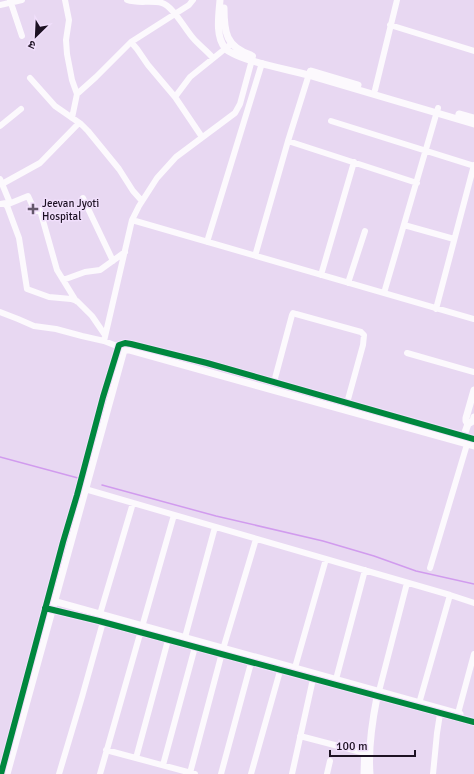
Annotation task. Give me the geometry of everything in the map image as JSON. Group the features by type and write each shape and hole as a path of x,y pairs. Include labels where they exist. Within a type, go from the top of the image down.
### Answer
{"street":[{"path":"0,6 10,2 22,0"},
{"path":"65,0 70,20 66,40 67,48 72,80 77,94 72,118"},
{"path":"127,0 163,4 174,14 192,37 213,58"},
{"path":"77,94 131,42 189,5 193,0"},
{"path":"220,0 219,33 228,46 239,56 252,58 375,90 437,110 474,124"},
{"path":"224,0 224,22 228,46"},
{"path":"375,90 397,0"},
{"path":"10,2 22,36"},
{"path":"390,24 474,49"},
{"path":"131,42 175,97 202,137"},
{"path":"175,97 190,76 228,46"},
{"path":"252,58 262,63 309,73 437,110 474,118"},
{"path":"104,338 132,220 142,201 157,178 176,157 235,113 252,58"},
{"path":"207,242 262,63"},
{"path":"256,256 288,141 309,73"},
{"path":"30,78 55,106 88,131 114,163 136,196 142,201"},
{"path":"0,126 21,108"},
{"path":"384,293 437,110"},
{"path":"331,122 474,166 436,309"},
{"path":"77,301 72,299 49,297 27,289 19,238 6,204 1,181 40,163 79,123"},
{"path":"288,141 417,183"},
{"path":"322,275 354,162"},
{"path":"6,204 29,196 35,211 40,210 57,270 77,301 92,316 104,338 117,347 468,440"},
{"path":"82,198 113,261"},
{"path":"132,220 474,319"},
{"path":"404,225 454,239"},
{"path":"348,283 365,231"},
{"path":"63,280 84,272 100,270 125,252"},
{"path":"0,312 34,326 54,328 82,336 104,338"},
{"path":"274,382 293,313 361,332 364,335 363,345 347,403"},
{"path":"7,774 117,347 122,344 131,344 274,382 468,440"},
{"path":"51,600 85,490 123,352 126,350"},
{"path":"407,354 474,372"},
{"path":"430,568 468,440 468,424 466,418 474,390"},
{"path":"468,424 473,421 474,417"},
{"path":"85,490 365,570 474,603"},
{"path":"100,614 133,503"},
{"path":"100,774 174,515"},
{"path":"184,641 215,527"},
{"path":"106,750 192,773 222,652 256,539"},
{"path":"294,671 326,559"},
{"path":"336,682 365,570"},
{"path":"364,774 365,753 370,722 373,716 408,583"},
{"path":"419,705 450,595"},
{"path":"51,600 100,614 168,640 184,641 195,647 222,652 251,663 280,670 294,671 313,679 336,682"},
{"path":"49,609 103,622 141,629 419,705 474,722"},
{"path":"1,774 49,609"},
{"path":"59,774 103,622"},
{"path":"136,758 168,640"},
{"path":"163,765 195,647"},
{"path":"457,716 474,654"},
{"path":"221,774 251,663"},
{"path":"251,774 280,670"},
{"path":"292,774 313,679"},
{"path":"419,705 440,714 474,718"},
{"path":"433,774 436,734 440,714"},
{"path":"370,774 369,754 374,721 373,716"},
{"path":"300,736 365,753"},
{"path":"327,774 330,761"}],"waterway":[{"path":"0,457 78,478"},
{"path":"102,485 216,516 323,541 374,556 416,571 474,584"}],"cycle path":[{"path":"1,774 63,542 119,345 125,343 131,344 207,363 474,439"},
{"path":"45,608 99,621 474,722"}],"place":[{"name":"Jeevan Jyoti Hospital","path":"33,209"}]}
